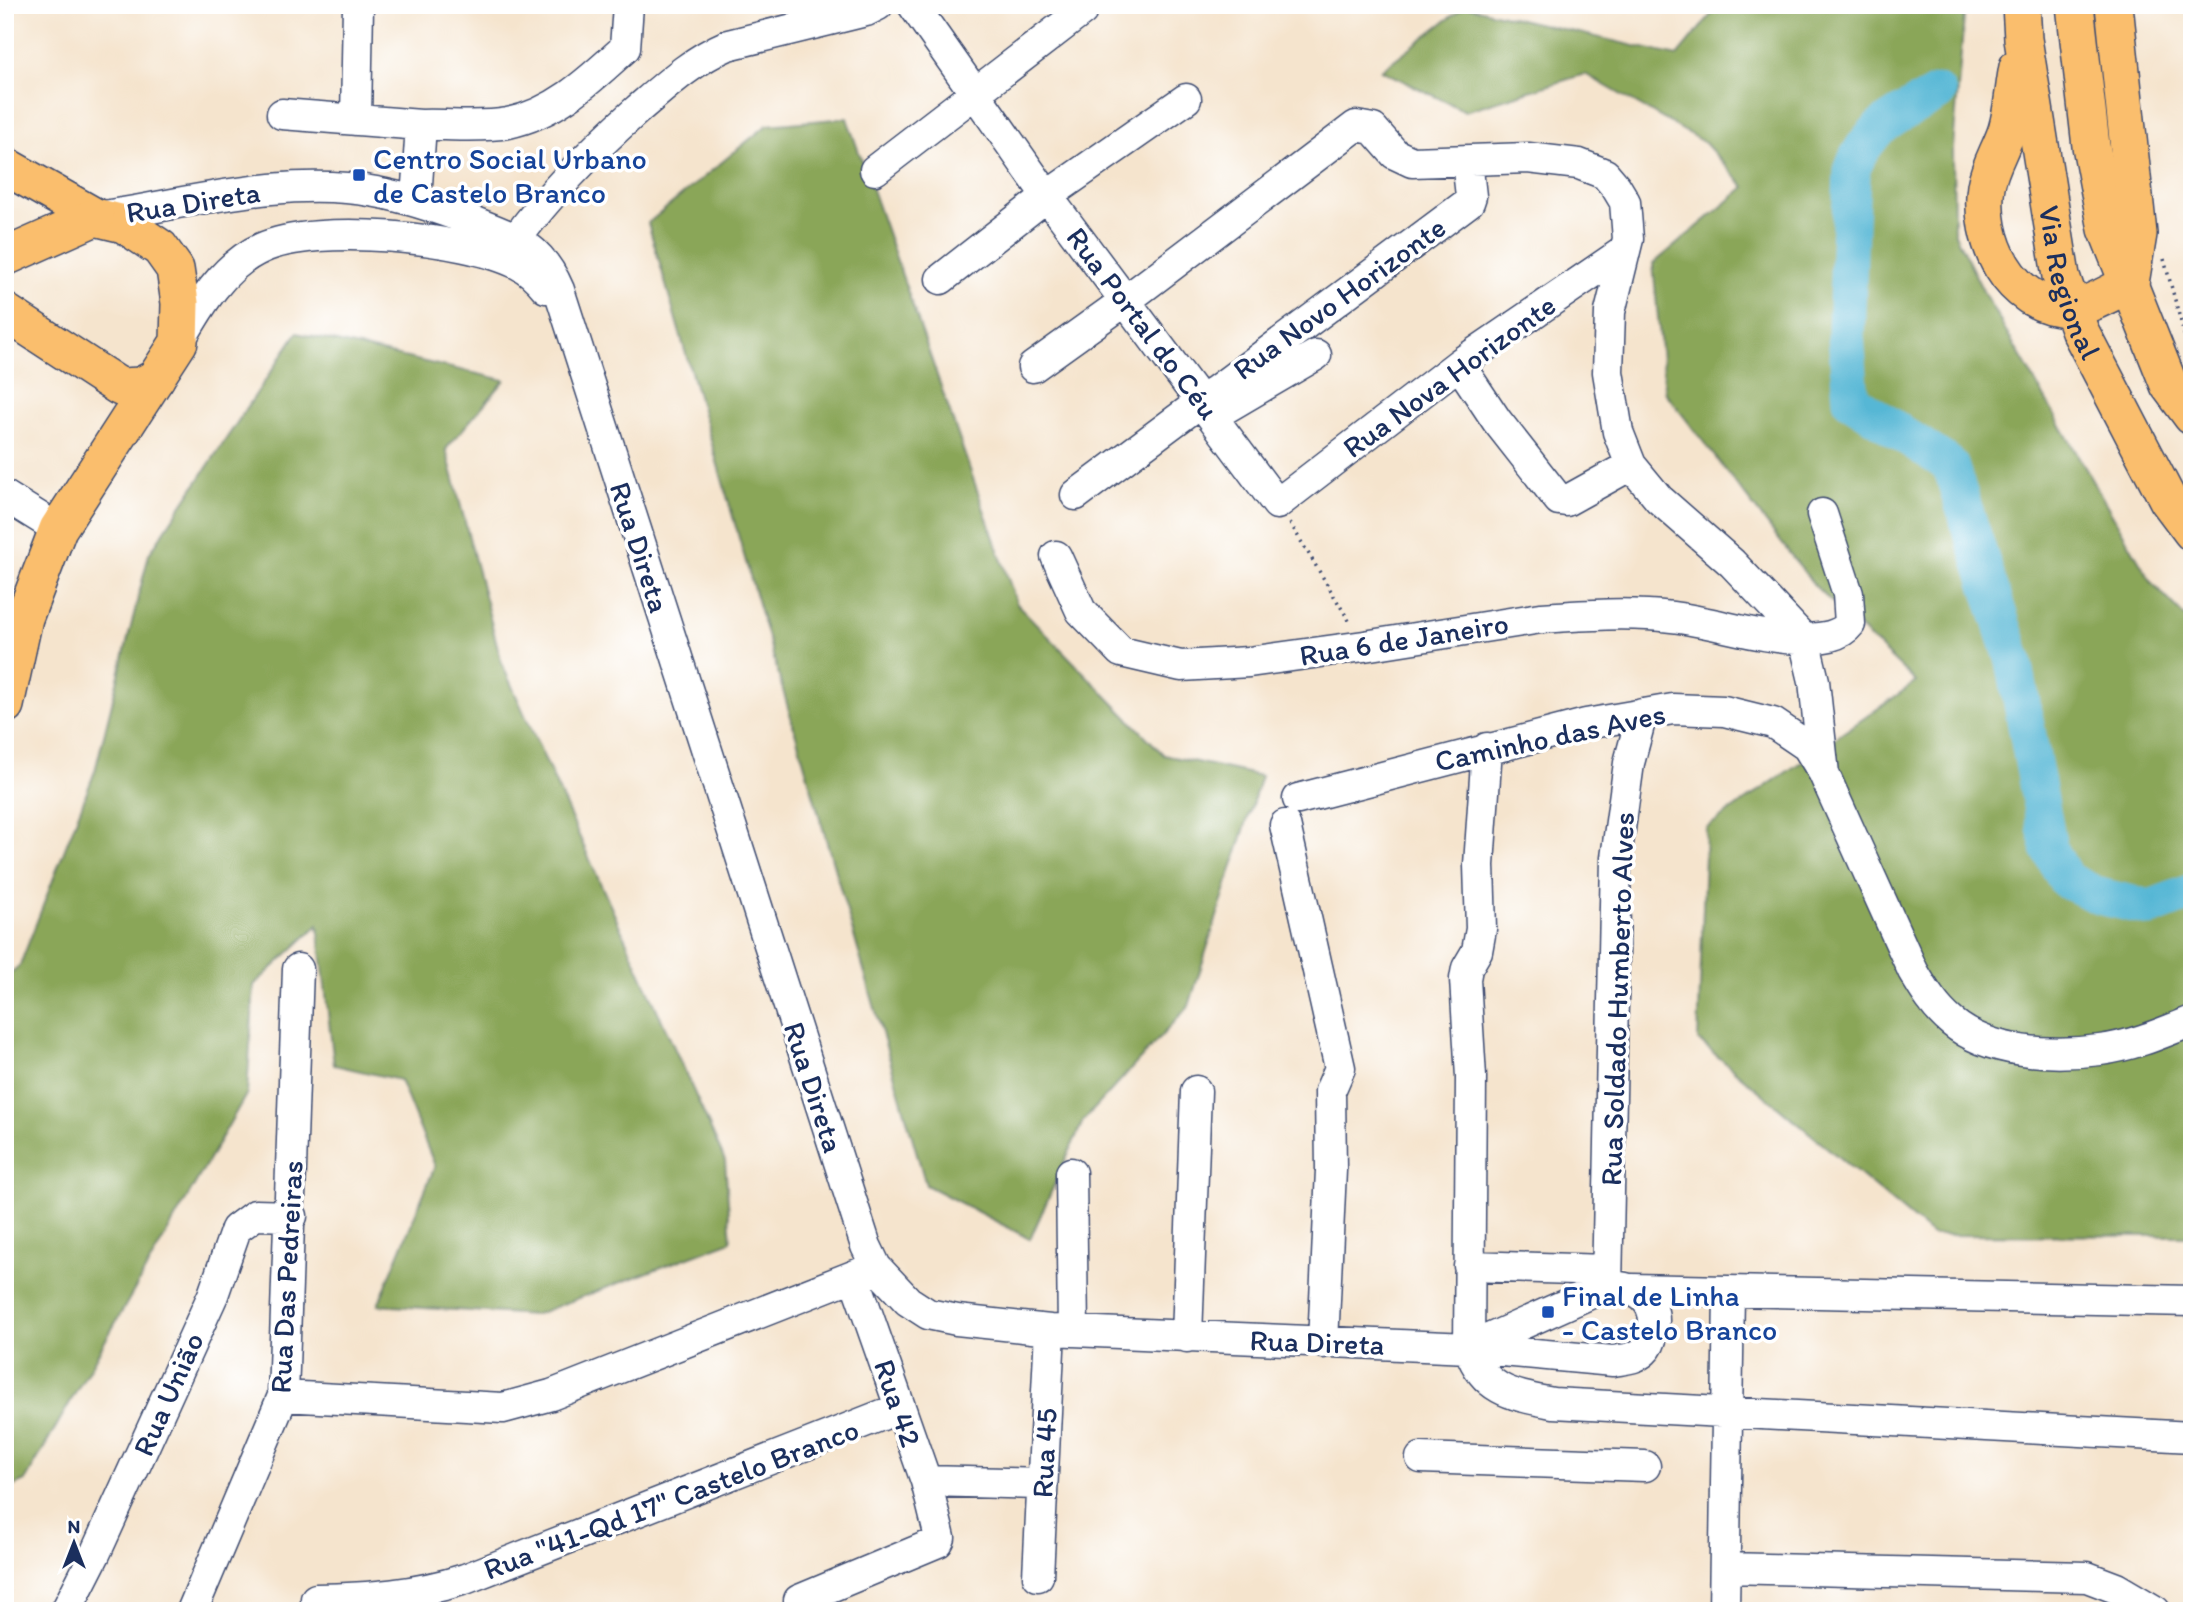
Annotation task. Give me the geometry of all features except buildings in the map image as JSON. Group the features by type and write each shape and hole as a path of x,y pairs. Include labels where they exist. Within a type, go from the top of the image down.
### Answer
{"main road":[{"name":"Via Regional","path":"2075,5 2091,146 2107,229 2169,385 2192,416"},
{"path":"2022,22 2007,128 1986,185 1985,224 1999,263 2020,291 2050,304 2072,309 2129,284 2138,234 2115,5"},
{"name":"Via Regional","path":"2022,22 2061,276 2072,309 2168,500 2192,532"},
{"path":"5,705 10,661 58,529 178,342 180,303 174,269 160,248 141,233 124,224 95,217 10,177"},
{"path":"5,257 95,217"},
{"path":"5,312 120,387 141,386 156,377"}],"street":[{"path":"356,120 358,5"},
{"path":"282,114 421,125 507,123 543,110 575,94 625,48 628,5"},
{"path":"516,239 552,192 590,152 678,74 708,54 728,45 866,11 878,5"},
{"name":"Rua Portal do Céu","path":"914,5 1047,195 1277,504"},
{"path":"875,170 976,96 1082,12"},
{"path":"941,279 1047,195 1186,99"},
{"path":"416,200 421,125"},
{"path":"1032,367 1125,301 1344,132 1365,125 1373,129 1395,154 1412,162 1528,158 1579,164 1605,174 1625,202 1628,239 1610,312 1608,372 1618,432 1631,465 1658,499 1703,541 1732,563 1804,639 1814,681 1824,774 1913,971 1930,999 1952,1022 1978,1039 2011,1048 2054,1052 2101,1050 2141,1041 2192,1021"},
{"name":"Rua Novo Horizonte","path":"1076,495 1207,408 1469,202 1471,196 1467,161"},
{"name":"Rua Direta","path":"95,217 288,188 373,191 416,200 534,274 547,288 568,322"},
{"name":"Rua Direta","path":"178,342 200,305 236,265 261,248 292,238 336,233 407,239 516,239 539,254 551,271 568,322 857,1221 865,1271 928,1314 1061,1331 1469,1348 1613,1361 1630,1359 1644,1352 1654,1328 1651,1304 1616,1282 1469,1348"},
{"name":"Rua Nova Horizonte","path":"1277,504 1459,364 1623,252"},
{"path":"1207,408 1316,355"},
{"path":"1459,364 1497,421 1559,500 1566,501 1631,465"},
{"path":"5,496 58,529"},
{"name":"Rua 6 de Janeiro","path":"1056,556 1081,611 1121,652 1181,666 1364,646 1541,618 1590,614 1673,617 1804,639 1831,636 1845,631 1850,624 1851,609 1844,576 1822,514"},
{"name":"Caminho das Aves","path":"1323,1343 1331,1170 1330,1091 1340,1068 1291,812 1487,748 1586,724 1699,708 1773,723 1807,746 1824,774"},
{"name":"Rua Soldado Humberto Alves","path":"1616,1282 1616,858 1629,763 1642,714"},
{"path":"1487,748 1479,855 1481,929 1477,951 1467,968 1465,979 1471,1077 1469,1348 1483,1378 1494,1386 1526,1398 1643,1410 2192,1437"},
{"name":"Rua Das Pedreiras","path":"192,1611 283,1396 292,1216 298,969"},
{"path":"1187,1338 1196,1091"},
{"name":"Rua 45","path":"1038,1576 1042,1485 1061,1331 1071,1172"},
{"name":"Rua União","path":"66,1611 95,1554 213,1295 236,1229 255,1215 292,1216"},
{"path":"1469,1266 1729,1293 2192,1301"},
{"path":"283,1396 503,1408 551,1395 865,1271"},
{"name":"Rua 42","path":"799,1600 938,1542 941,1530 900,1408 865,1271"},
{"path":"1724,1611 1729,1293"},
{"name":"Rua \"41-Qd 17\" Castelo Branco","path":"316,1599 435,1600 900,1408"},
{"path":"1421,1458 1644,1466"},
{"path":"926,1481 1042,1485"},
{"path":"1726,1569 2087,1577 2116,1588 2155,1611"}],"path":[{"path":"1277,504 1318,566 1364,646"}],"green space":[{"path":"1719,5 1965,5 1953,148 1954,232 1985,295 2152,583 2192,624 2192,1236 1932,1235 1698,1040 1706,828 1916,682 1815,586 1665,392 1653,264 1745,187 1705,143 1585,74 1465,111 1381,70 1465,6 1677,56"},
{"path":"847,118 1017,604 1164,755 1261,776 1189,1006 1083,1121 1030,1239 926,1185 648,223 767,125"},
{"path":"297,333 505,380 446,449 502,664 725,1161 731,1241 534,1315 378,1305 435,1166 400,1080 334,1065 318,925 254,985 247,1093 25,1481 5,1490 5,978 20,965 95,771 149,554"}],"waterway":[{"path":"1938,93 1898,115 1877,131 1859,154 1852,169 1846,336 1851,400 1950,465 2014,661 2049,848 2066,880 2099,896 2150,908 2192,892"}],"place":[{"name":"Centro Social Urbano de Castelo Branco","path":"359,175"},
{"name":"Final de Linha - Castelo Branco","path":"1548,1312"}]}
